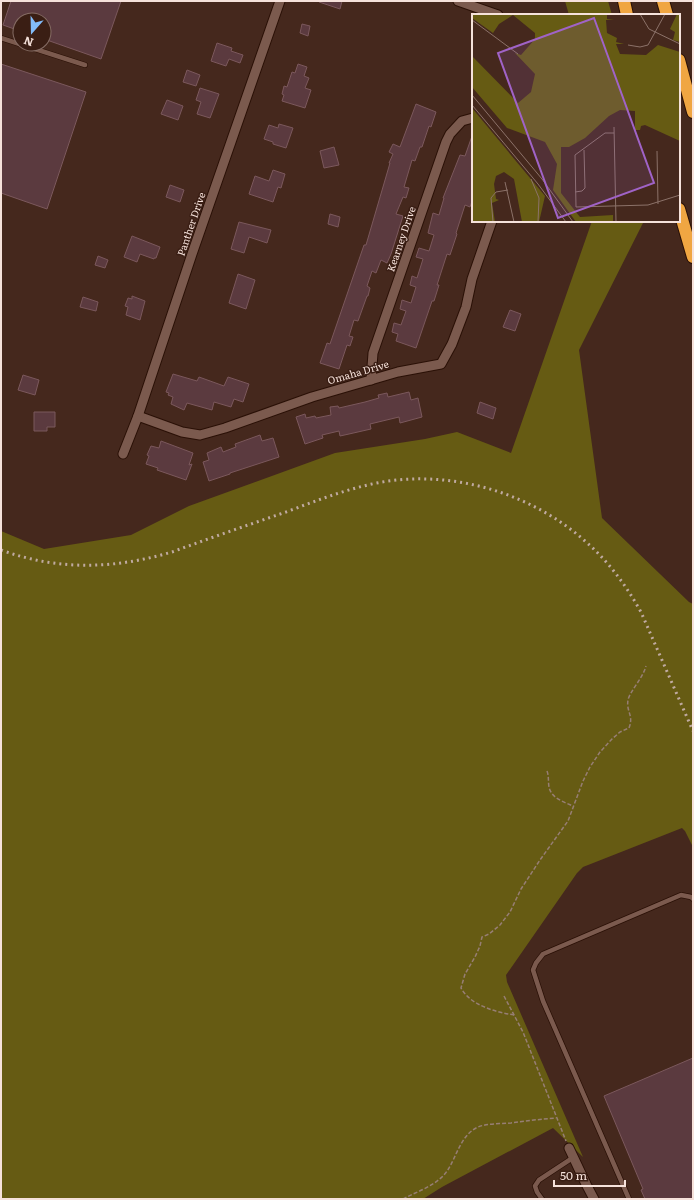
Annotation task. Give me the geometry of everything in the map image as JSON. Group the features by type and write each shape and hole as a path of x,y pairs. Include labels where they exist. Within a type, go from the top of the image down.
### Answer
{"highway":[{"path":"624,1 627,14"},
{"path":"663,1 667,14"},
{"path":"680,64 692,110"},
{"path":"680,213 693,257"}],"street":[{"name":"Panther Drive","path":"123,454 138,416 192,254 280,1"},
{"path":"458,1 495,14"},
{"name":"Kearney Drive","path":"371,380 373,353 446,142 450,134 462,121 472,118"},
{"name":"Omaha Drive","path":"138,416 182,432 200,435 225,428 312,397 398,372 441,364 452,344 466,307 472,279 492,222"},
{"path":"570,1148 594,1199"}],"lane":[{"path":"1,38 85,64"},
{"path":"629,1199 543,1001 533,970 543,954 681,895 691,897 693,899"},
{"path":"542,1199 535,1186 539,1180 574,1157"}],"path":[{"path":"514,1015 499,1012 479,1004 464,995 461,988 464,974 475,957 482,937 489,934 500,925 510,912 521,889 568,821 590,767 600,752 620,732 628,728 632,721 628,700 644,674 646,666"},
{"path":"547,771 549,787 553,796 573,806"},
{"path":"504,996 536,1064 556,1118 570,1148"},
{"path":"403,1199 430,1186 442,1177 449,1168 468,1134 477,1128 532,1119 556,1118"}],"shaded area":[{"path":"565,1 608,1 612,14 569,14"},
{"path":"592,222 643,222 579,350 602,518 689,602 693,604 693,847 682,828 583,867 577,873 506,975 507,982 583,1157 553,1128 442,1187 423,1199 1,1199 1,531 44,549 131,535 189,506 335,453 425,439 457,432 511,453"}],"building":[{"path":"11,1 121,1 101,59 52,42 52,12 12,12 12,28 3,25"},
{"path":"319,1 342,1 340,9"},
{"path":"302,24 310,26 308,36 300,33"},
{"path":"217,43 232,48 231,51 243,55 240,63 229,59 226,66 211,61"},
{"path":"1,64 86,92 47,209 1,193"},
{"path":"298,64 307,67 304,76 309,78 305,88 311,90 305,108 282,101 284,86 287,87 292,72 295,73"},
{"path":"187,70 200,75 196,86 183,82"},
{"path":"200,88 219,94 210,118 197,114 201,102 196,100"},
{"path":"167,100 183,106 178,120 161,114"},
{"path":"416,104 436,112 431,127 429,126 422,147 420,147 415,161 412,160 404,187 409,188 406,198 403,197 396,214 403,216 391,254 387,263 381,260 376,273 372,271 367,286 370,288 368,296 358,321 354,320 349,336 353,337 350,346 347,345 339,369 320,363 327,343 330,344 364,245 366,245 389,163 393,154 389,152 393,144 400,147"},
{"path":"279,124 293,128 286,148 273,144 273,142 264,139 269,125 278,128"},
{"path":"472,136 472,201 470,207 465,205 450,255 447,254 437,285 439,285 434,301 432,301 416,348 396,341 398,334 392,332 394,323 401,325 406,311 400,309 402,300 411,303 416,287 410,285 412,276 417,278 423,259 416,257 419,248 429,251 434,235 428,233 433,213 439,215 443,198 460,155 465,156"},
{"path":"334,147 339,165 324,168 320,151"},
{"path":"273,170 285,174 281,188 278,187 273,202 249,194 255,176 269,181"},
{"path":"170,185 184,190 180,202 166,197"},
{"path":"330,214 340,217 338,227 328,224"},
{"path":"239,222 271,230 267,243 249,237 244,253 231,249"},
{"path":"132,236 160,247 156,258 154,259 140,254 137,262 124,257"},
{"path":"98,256 108,260 105,268 95,265"},
{"path":"238,274 255,280 246,309 229,303"},
{"path":"132,296 145,301 140,320 126,315 128,307 125,306 128,298 132,299"},
{"path":"83,297 98,302 96,311 80,307"},
{"path":"510,310 521,314 515,331 503,327"},
{"path":"173,374 197,381 199,377 224,386 228,377 249,384 243,402 234,399 231,407 214,402 212,410 187,403 184,410 171,404 173,397 168,395 169,393 166,392"},
{"path":"23,375 39,380 35,395 18,390"},
{"path":"409,392 411,400 418,398 422,417 400,423 399,417 370,424 371,429 340,436 339,431 322,435 323,438 305,444 296,417 305,414 306,418 331,415 330,407 338,406 339,408 365,402 379,398 378,395 387,393 388,397"},
{"path":"480,402 496,408 493,419 477,413"},
{"path":"34,412 55,412 55,427 47,427 47,431 34,431"},
{"path":"260,435 262,441 273,438 279,457 209,481 203,462 209,460 207,453 221,447 223,452 236,447 235,444"},
{"path":"161,441 193,453 189,465 192,464 186,480 157,470 158,468 146,464 149,456 147,455 151,446 159,448"},
{"path":"693,1058 693,1199 645,1199 641,1190 643,1189 604,1096"}],"railway":[{"path":"1,550 44,562 65,564 86,565 129,562 172,552 334,495 382,482 409,479 436,479 490,489 516,498 564,524 585,541 609,565 623,583 641,612 693,731"}]}
